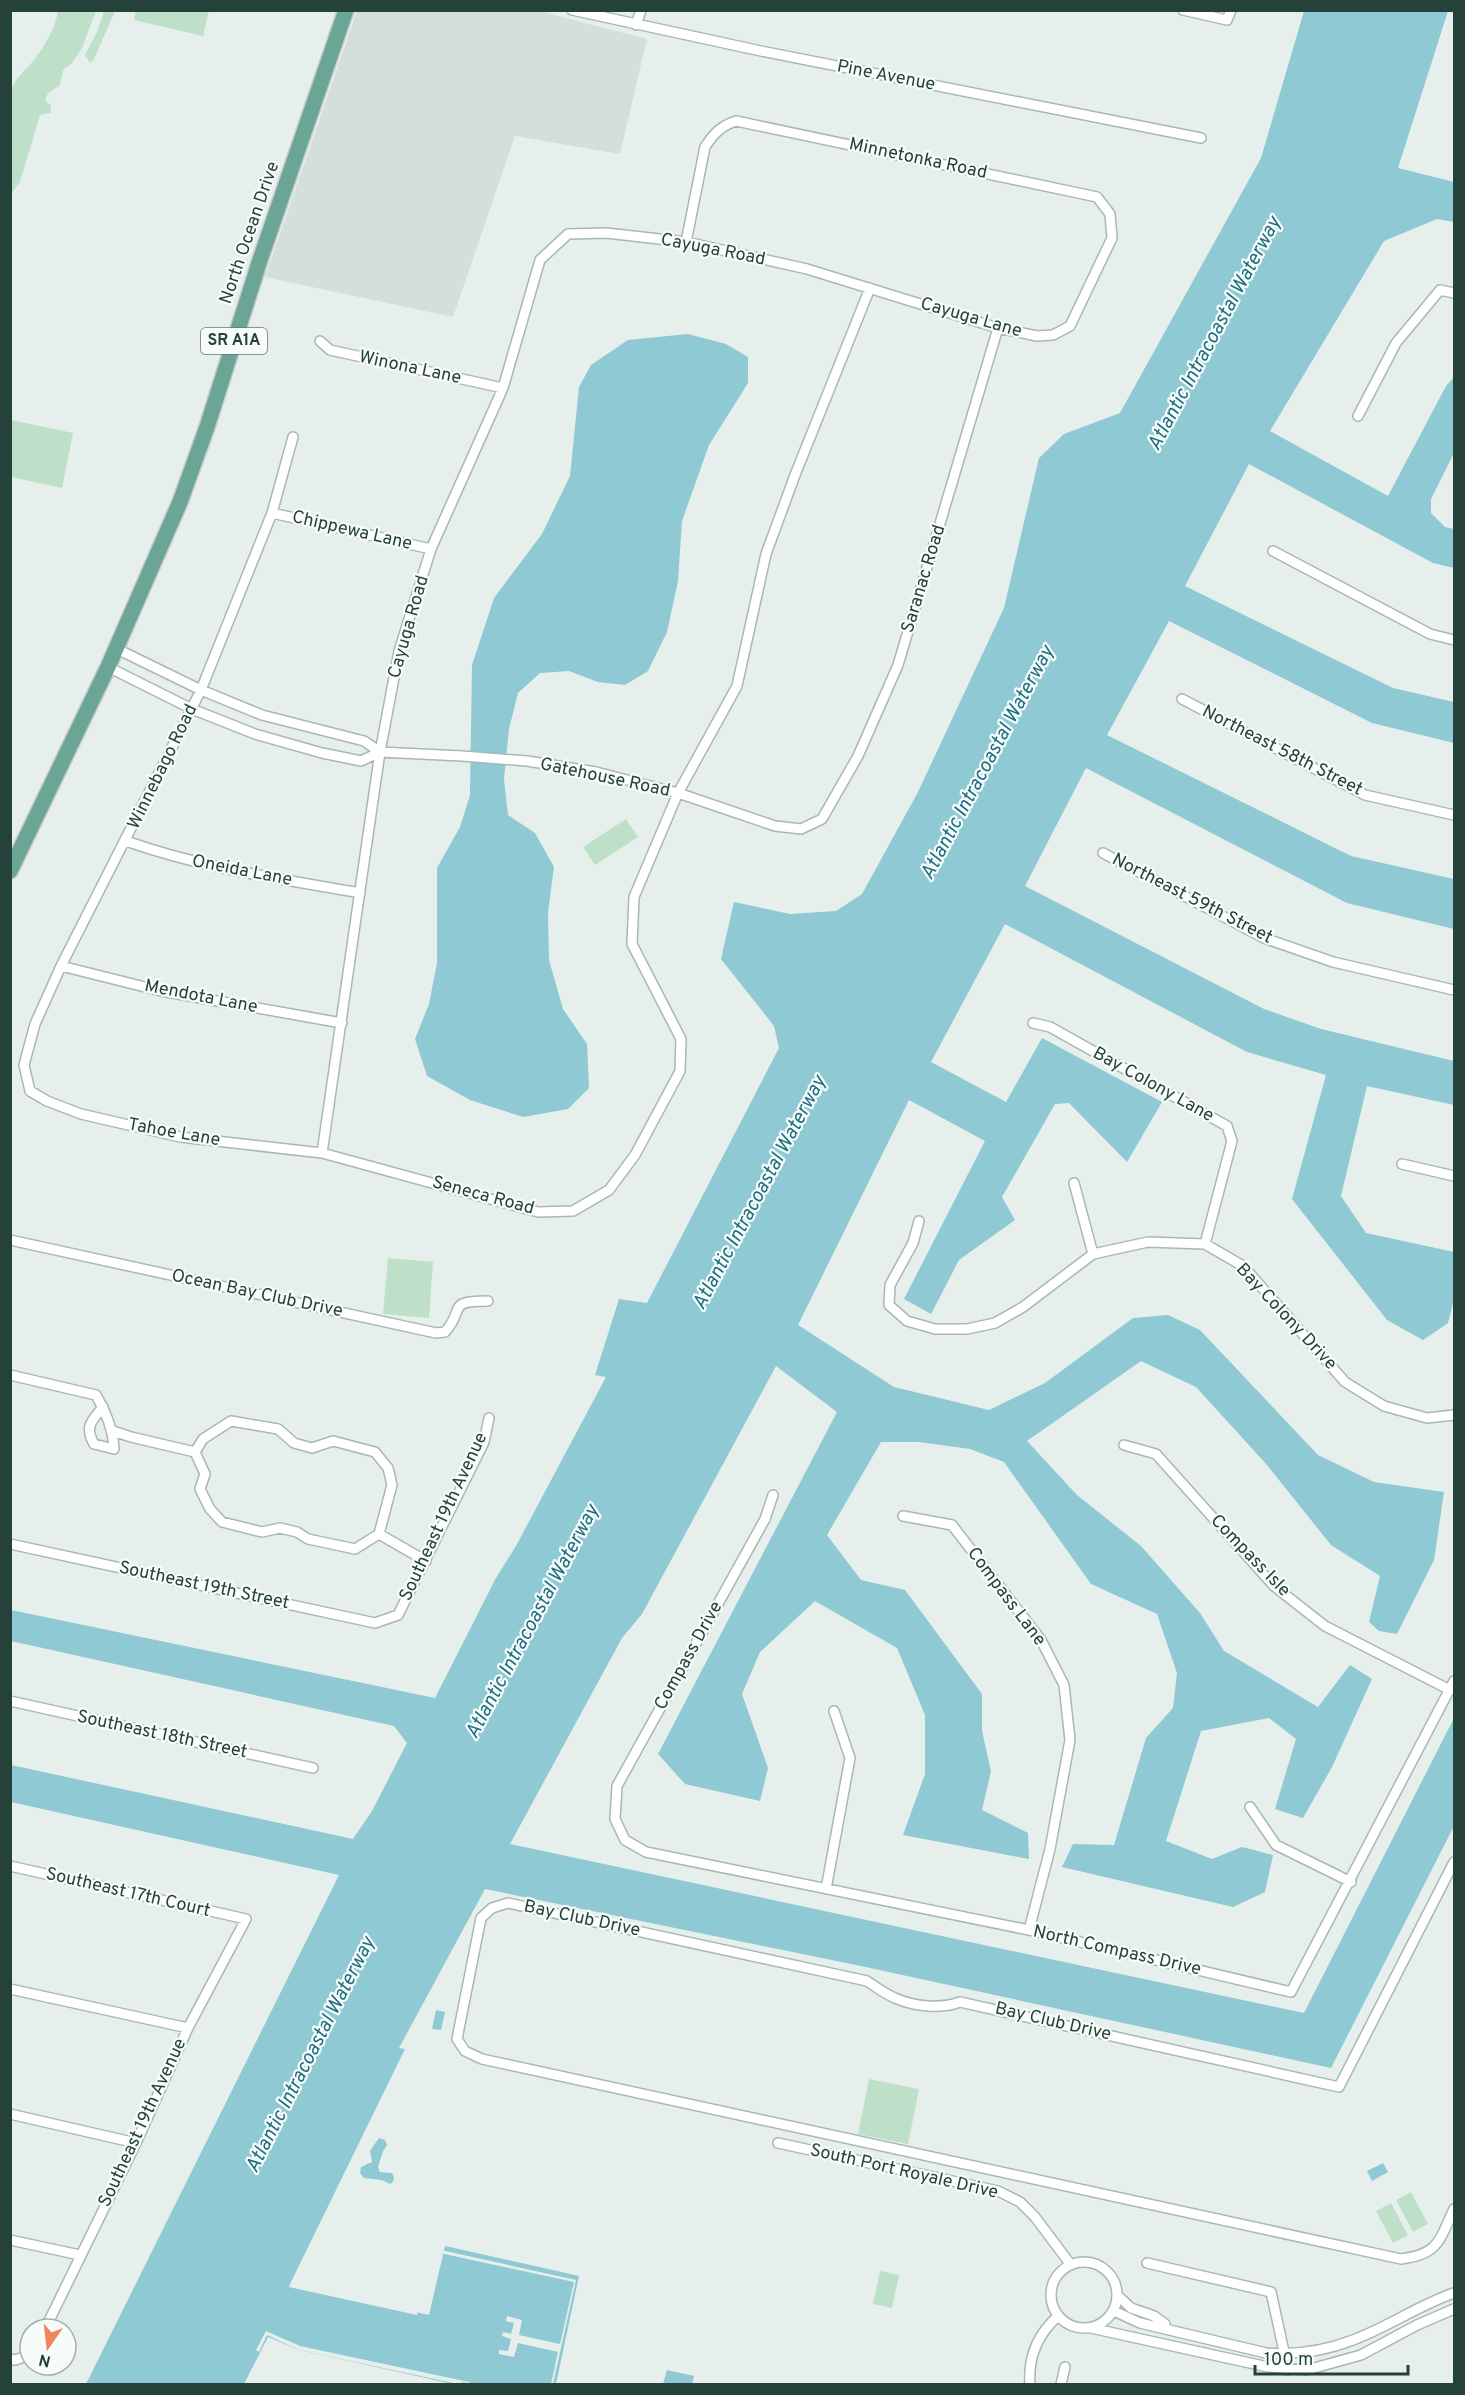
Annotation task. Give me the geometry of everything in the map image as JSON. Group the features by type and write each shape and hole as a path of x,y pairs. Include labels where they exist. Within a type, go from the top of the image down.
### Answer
{"main road":[{"name":"North Ocean Drive","path":"108,667 180,502 346,10"},
{"name":"SR A1A","path":"10,871 108,667"}],"street":[{"name":"Pine Avenue","path":"572,10 636,25 1201,138"},
{"path":"636,25 641,10"},
{"path":"1183,10 1227,21 1231,10"},
{"name":"Minnetonka Road","path":"686,242 705,147 723,125 736,121 1097,197 1110,214 1112,238 1070,326"},
{"name":"Cayuga Road","path":"380,752 399,651 431,549 503,388 540,260 568,234 606,233 686,242 807,269 870,288"},
{"path":"678,794 737,686 766,554 870,288"},
{"name":"Cayuga Lane","path":"870,288 998,328 1036,336 1053,335 1070,326"},
{"path":"1358,416 1396,343 1440,290 1455,293"},
{"name":"Saranac Road","path":"822,819 858,756 898,665 998,328"},
{"name":"Winona Lane","path":"320,340 330,351 503,388"},
{"name":"Winnebago Road","path":"30,1091 24,1065 35,1024 61,966 201,690 272,513 293,438"},
{"name":"Chippewa Lane","path":"272,513 431,549"},
{"path":"1273,551 1430,634 1455,640"},
{"name":"Gatehouse Road","path":"116,648 201,690 262,715 364,741 380,752"},
{"name":"Gatehouse Road","path":"108,667 192,709 255,734 322,753 361,761 380,752 527,761 596,772 678,794 774,826 801,829 822,819"},
{"name":"Northeast 58th Street","path":"1182,699 1365,795 1455,815"},
{"path":"322,1154 380,752"},
{"name":"Seneca Road","path":"322,1154 538,1212 573,1211 609,1190 635,1155 680,1071 681,1039 632,944 634,897 678,794"},
{"name":"Oneida Lane","path":"126,841 170,856 229,870 360,893"},
{"name":"Northeast 59th Street","path":"1103,853 1264,938 1334,963 1455,990"},
{"name":"Mendota Lane","path":"61,966 161,991 342,1023"},
{"name":"Bay Colony Lane","path":"1033,1023 1050,1027 1227,1126 1232,1141 1205,1244"},
{"name":"Tahoe Lane","path":"30,1091 47,1101 81,1114 180,1137 322,1154"},
{"path":"1402,1164 1455,1176"},
{"path":"1074,1183 1093,1254"},
{"name":"Bay Colony Drive","path":"919,1221 913,1242 890,1285 889,1305 907,1321 935,1329 967,1329 995,1323 1023,1307 1093,1254 1148,1242 1205,1244 1244,1266 1345,1382 1384,1406 1426,1418 1455,1415"},
{"name":"Ocean Bay Club Drive","path":"10,1240 436,1333 445,1332 451,1326 458,1306 466,1301 488,1301"},
{"path":"10,1376 96,1395 103,1407 113,1431 114,1449 94,1444 88,1434 90,1424 103,1407"},
{"name":"Southeast 19th Avenue","path":"398,1615 484,1442 489,1418"},
{"path":"231,1421 278,1430 294,1443 312,1448 333,1442 375,1452 388,1468 392,1485 379,1534 355,1549 308,1539 297,1532 280,1528 261,1532 222,1522 210,1509 200,1490 205,1474 195,1452 203,1439 231,1421"},
{"path":"113,1431 195,1452"},
{"name":"Compass Isle","path":"1124,1445 1155,1454 1274,1587 1325,1626 1452,1686"},
{"name":"Compass Drive","path":"615,1819 617,1786 765,1519 773,1495"},
{"name":"Compass Lane","path":"903,1516 952,1525 1041,1640 1064,1685 1070,1740 1050,1849 1029,1930"},
{"path":"379,1534 426,1561"},
{"name":"Southeast 19th Street","path":"10,1544 375,1623 398,1615"},
{"name":"North Compass Drive","path":"615,1819 625,1840 646,1852 1029,1930 1291,1992 1351,1882 1452,1686"},
{"name":"Southeast 18th Street","path":"10,1701 313,1768"},
{"path":"826,1889 850,1758 834,1711"},
{"path":"1250,1807 1276,1845 1351,1882"},
{"name":"Bay Club Drive","path":"1455,1862 1427,1911 1339,2087 960,2002 947,2007 929,2006 896,1999 867,1981 508,1903 492,1908 481,1918 456,2039 465,2051 482,2058 1401,2259 1418,2256 1433,2249 1455,2209"},
{"name":"Southeast 17th Court","path":"10,1866 246,1919"},
{"name":"Southeast 19th Avenue","path":"51,2317 136,2143 188,2028 246,1919"},
{"path":"10,1989 188,2028"},
{"path":"10,2114 136,2143"},
{"name":"South Port Royale Drive","path":"778,2143 998,2191 1020,2202 1035,2217 1071,2265"},
{"path":"10,2240 80,2255"},
{"path":"1091,2328 1103,2323 1116,2304 1111,2276 1100,2266 1086,2262 1071,2265 1059,2274 1052,2287 1052,2302 1058,2316 1072,2326 1091,2328 1288,2370 1307,2370 1361,2355 1417,2325 1455,2309"},
{"path":"1147,2263 1271,2292 1288,2370"},
{"path":"1116,2304 1146,2325 1266,2353 1285,2354 1308,2353 1353,2340 1432,2301 1455,2293"},
{"path":"1116,2304 1134,2316 1165,2324 1179,2332"},
{"path":"1030,2385 1029,2372 1039,2338 1058,2316"},
{"path":"1143,2340 1146,2325"},
{"path":"1061,2385 1065,2367"}],"shaded area":[{"path":"357,11 539,11 647,39 620,154 515,136 453,317 265,277"}],"green space":[{"path":"136,10 209,11 203,36 134,20"},
{"path":"58,11 96,11 82,48 72,63 63,70 60,85 48,93 45,101 51,105 51,113 40,115 20,182 11,194 10,95 17,80 33,61 52,31"},
{"path":"104,11 115,11 94,59 90,63 85,55 97,32"},
{"path":"11,420 73,433 62,488 11,477"},
{"path":"626,819 638,837 595,865 583,847"},
{"path":"388,1258 433,1262 429,1318 383,1314"},
{"path":"869,2079 919,2089 908,2144 858,2134"},
{"path":"1411,2192 1428,2224 1413,2232 1396,2200"},
{"path":"1391,2203 1408,2235 1393,2243 1376,2211"},
{"path":"880,2271 899,2275 892,2308 873,2304"}],"water":[{"name":"Atlantic Intracoastal Waterway","path":"1304,11 1448,11 1398,168 1454,182 1454,222 1437,219 1384,241 1270,431 1388,496 1446,386 1454,377 1454,453 1431,499 1431,513 1445,527 1454,529 1454,568 1433,563 1249,464 1185,586 1393,688 1454,702 1454,743 1372,723 1169,621 1107,735 1351,856 1454,879 1454,929 1347,903 1086,768 1025,886 1264,1009 1321,1029 1454,1061 1454,1105 1367,1086 1341,1196 1366,1233 1454,1252 1454,1299 1448,1323 1423,1340 1387,1320 1292,1199 1326,1075 1247,1052 1005,924 931,1062 1006,1102 1042,1038 1162,1102 1127,1162 1069,1103 1055,1104 1002,1197 1015,1220 959,1260 931,1314 904,1299 985,1141 909,1100 798,1325 894,1387 989,1410 1045,1383 1133,1318 1168,1315 1200,1330 1318,1455 1374,1482 1444,1492 1434,1560 1397,1634 1379,1631 1369,1622 1380,1576 1331,1545 1267,1465 1196,1387 1141,1361 1027,1441 1077,1495 1141,1546 1200,1613 1224,1651 1318,1707 1350,1665 1372,1679 1332,1767 1303,1818 1275,1809 1296,1739 1269,1718 1201,1731 1166,1841 1212,1859 1242,1847 1273,1855 1265,1892 1233,1907 1062,1867 1073,1844 1114,1845 1146,1738 1173,1708 1177,1673 1157,1614 1091,1584 1004,1462 970,1449 919,1442 881,1442 827,1535 861,1580 905,1590 982,1694 982,1731 991,1771 982,1810 1028,1833 1029,1859 903,1835 925,1774 925,1715 897,1648 815,1601 760,1652 742,1694 768,1768 760,1801 685,1784 658,1754 837,1412 776,1366 642,1614 622,1638 510,1844 1304,2013 1454,1718 1454,1826 1331,2068 861,1966 485,1889 399,2048 405,2049 290,2284 429,2315 445,2246 579,2276 556,2384 453,2384 299,2350 268,2337 244,2384 86,2384 339,1875 11,1802 11,1765 353,1839 372,1811 407,1743 394,1726 11,1641 11,1610 435,1698 496,1578 516,1546 606,1377 595,1375 619,1299 647,1303 779,1048 774,1026 721,959 734,902 790,914 836,911 862,894 918,792 1004,608 1039,458 1064,434 1120,413 1261,158"},
{"path":"688,334 726,344 748,357 748,383 709,445 682,521 678,581 667,632 648,671 625,685 598,682 569,671 540,673 518,693 509,729 504,779 508,815 535,833 554,867 548,912 549,960 563,1009 587,1044 589,1088 568,1109 523,1117 470,1100 427,1076 415,1039 429,1004 437,963 437,868 460,827 470,795 472,665 494,598 542,534 570,476 579,387 591,365 628,340"},
{"path":"436,2010 445,2012 441,2030 432,2029"},
{"path":"379,2138 385,2140 387,2145 378,2167 380,2172 392,2173 394,2177 390,2184 382,2180 364,2178 360,2173 361,2167 372,2162 370,2151"},
{"path":"1383,2163 1388,2172 1372,2181 1367,2171"},
{"path":"667,2370 694,2376 692,2384 663,2384"}],"pier":[{"path":"441,2250 576,2280 553,2384 551,2384 558,2352 518,2343 514,2357 499,2354 499,2350 508,2351 511,2339 502,2336 503,2332 511,2334 514,2323 506,2321 507,2316 522,2320 519,2335 560,2344 574,2282 440,2253"},
{"path":"291,2283 414,2311 415,2308 418,2309 417,2315 289,2287"},
{"path":"266,2331 300,2346 469,2382 469,2384 463,2382 458,2384 299,2350 267,2335 259,2352 256,2350"}]}
